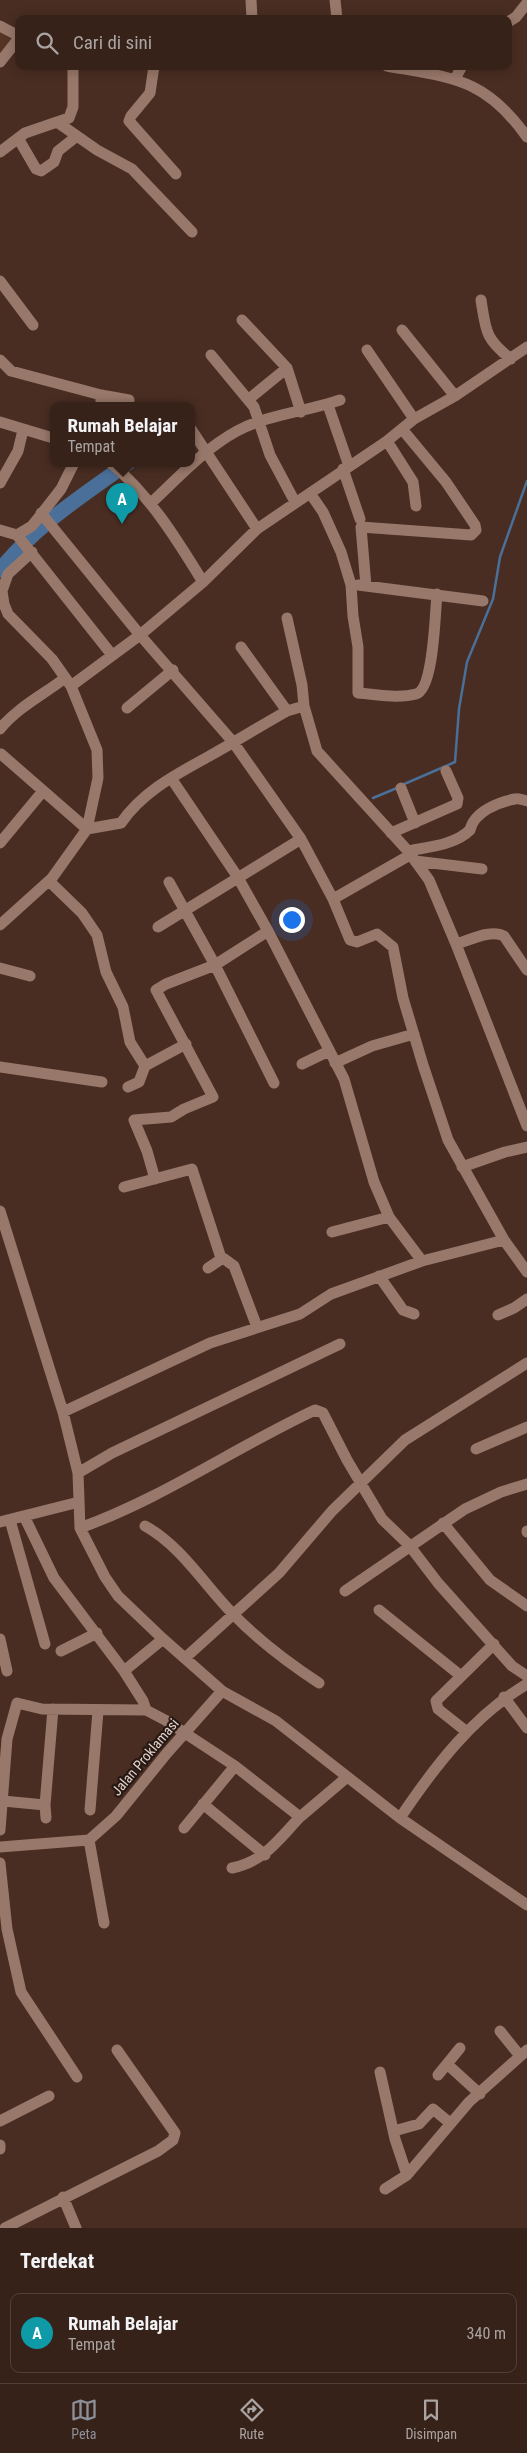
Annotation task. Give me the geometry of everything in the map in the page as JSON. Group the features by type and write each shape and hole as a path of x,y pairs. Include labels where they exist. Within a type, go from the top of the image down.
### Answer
{"street":[{"path":"251,0 252,15"},
{"path":"335,0 337,15"},
{"path":"512,19 527,2"},
{"path":"0,26 15,35"},
{"path":"0,62 15,42"},
{"path":"0,152 25,133 69,118 73,107 73,70"},
{"path":"154,70 150,93 129,121 176,174"},
{"path":"410,70 455,78 478,89 494,99 527,137"},
{"path":"455,78 460,70"},
{"path":"57,122 97,150 132,170 192,232"},
{"path":"18,138 36,169 41,171 54,162 58,151 77,136"},
{"path":"2,288 33,325"},
{"path":"481,300 491,341 494,346 511,359"},
{"path":"242,320 287,368 301,412"},
{"path":"402,330 455,396"},
{"path":"0,729 18,710 112,655 140,635 203,582 258,529 295,502 310,494 387,441 414,419 455,396 527,347"},
{"path":"367,350 414,419"},
{"path":"211,355 249,399 270,455 295,502"},
{"path":"0,360 11,371 101,400 129,400"},
{"path":"249,399 287,368"},
{"path":"195,463 237,431 259,422 340,400"},
{"path":"328,404 360,519"},
{"path":"0,422 50,437"},
{"path":"0,483 18,451 23,430"},
{"path":"366,586 361,527 471,536 476,530 475,525 446,482 402,430"},
{"path":"195,435 258,529"},
{"path":"387,441 413,482 416,506"},
{"path":"18,536 28,529 62,490 72,467"},
{"path":"117,467 133,481 151,503 203,582"},
{"path":"151,503 191,467"},
{"path":"310,494 323,512 341,552 351,585 352,616 358,647 358,693 393,696 418,694 422,690 430,665 437,594"},
{"path":"41,514 140,635 173,670 234,742 301,839 333,899 350,940 357,942 377,934 392,945 403,998 448,1140 504,1240 527,1272"},
{"path":"0,530 18,536 112,655"},
{"path":"0,926 49,881 88,829 98,778 97,750 68,682 52,659 8,614 4,604 2,591 8,574 31,551"},
{"path":"351,585 483,601"},
{"path":"287,618 302,685 304,706 317,751 411,856 429,880 527,1126"},
{"path":"241,647 287,711"},
{"path":"127,708 173,670"},
{"path":"0,755 88,829 121,824 131,809 146,794 287,711 304,706"},
{"path":"391,833 457,804 458,798 446,771"},
{"path":"171,778 237,876 268,931 344,1079 374,1182 389,1217 422,1261"},
{"path":"401,788 415,823"},
{"path":"0,843 43,791"},
{"path":"333,899 411,856 461,836 470,830 472,820 482,812 516,798 527,801"},
{"path":"158,928 187,911 237,876 301,839"},
{"path":"411,856 482,869"},
{"path":"49,881 82,913 97,935 106,972 123,1007 130,1042 145,1066"},
{"path":"170,882 215,965 274,1083"},
{"path":"155,1179 147,1151 134,1120 171,1117 184,1108 213,1097 156,990 166,984 215,965 268,931"},
{"path":"456,944 493,933 504,936 527,970"},
{"path":"0,968 30,976"},
{"path":"335,1063 372,1046 414,1034"},
{"path":"128,1087 139,1082 145,1066 186,1044"},
{"path":"302,1064 329,1051"},
{"path":"0,1067 102,1082"},
{"path":"462,1167 506,1152 527,1148"},
{"path":"124,1187 192,1168 221,1258"},
{"path":"0,1211 63,1412 78,1473 80,1528 105,1577 118,1596 163,1640 222,1691 276,1721 346,1778 400,1818 527,1905"},
{"path":"332,1232 389,1217"},
{"path":"63,1412 210,1343 300,1314 331,1294 422,1261 504,1240"},
{"path":"208,1268 221,1258"},
{"path":"221,1258 229,1261 234,1266 257,1327"},
{"path":"379,1276 403,1310 414,1314"},
{"path":"498,1315 514,1308 527,1299"},
{"path":"78,1473 112,1453 340,1344"},
{"path":"185,1658 232,1613 279,1573 361,1480 405,1440 527,1363"},
{"path":"80,1528 105,1519 177,1484 265,1435 315,1410 323,1413 347,1460 361,1480 382,1519 409,1546 438,1583 512,1666 527,1676"},
{"path":"476,1449 527,1427"},
{"path":"346,1591 465,1508 501,1492 527,1484"},
{"path":"45,1644 5,1521 79,1502"},
{"path":"24,1516 54,1578 124,1671 143,1701 146,1710"},
{"path":"443,1523 490,1580 526,1604"},
{"path":"145,1526 164,1539 232,1613 276,1654 319,1683"},
{"path":"379,1610 461,1676"},
{"path":"61,1651 97,1633"},
{"path":"0,1639 7,1671"},
{"path":"124,1671 163,1640"},
{"path":"467,1732 435,1704 439,1696 494,1644"},
{"path":"400,1818 429,1775 467,1732 504,1697 527,1684"},
{"name":"Jalan Proklamasi","path":"89,1840 116,1816 222,1691"},
{"path":"504,1697 527,1728"},
{"path":"0,1830 7,1739 17,1703 54,1709 98,1711 146,1710 235,1766 300,1817"},
{"path":"46,1818 45,1805 54,1709"},
{"path":"90,1810 98,1711"},
{"path":"184,1828 235,1766"},
{"path":"232,1868 257,1860 265,1855 300,1817 346,1778"},
{"path":"3,1801 45,1805"},
{"path":"203,1804 265,1855"},
{"path":"0,1847 89,1840 104,1923"},
{"path":"0,1863 7,1929 21,1992 77,2077"},
{"path":"385,2189 407,2174 450,2123 524,2053 500,2031"},
{"path":"438,2075 460,2048"},
{"path":"10,2227 63,2197 158,2151 173,2140 175,2133 117,2050"},
{"path":"447,2064 480,2094"},
{"path":"380,2072 394,2131 407,2174"},
{"path":"0,2121 49,2096"},
{"path":"394,2131 419,2124 433,2109 450,2123"},
{"path":"63,2197 76,2228"}],"shaded area":[{"path":"0,28 13,38 0,54"}],"waterway":[{"path":"0,570 28,539 44,525 122,467"},
{"path":"402,785 455,762 459,709 467,662 493,599 500,557 527,481"},
{"path":"373,798 397,788"}],"place":[{"name":"Rumah Belajar","path":"122,524"}]}
